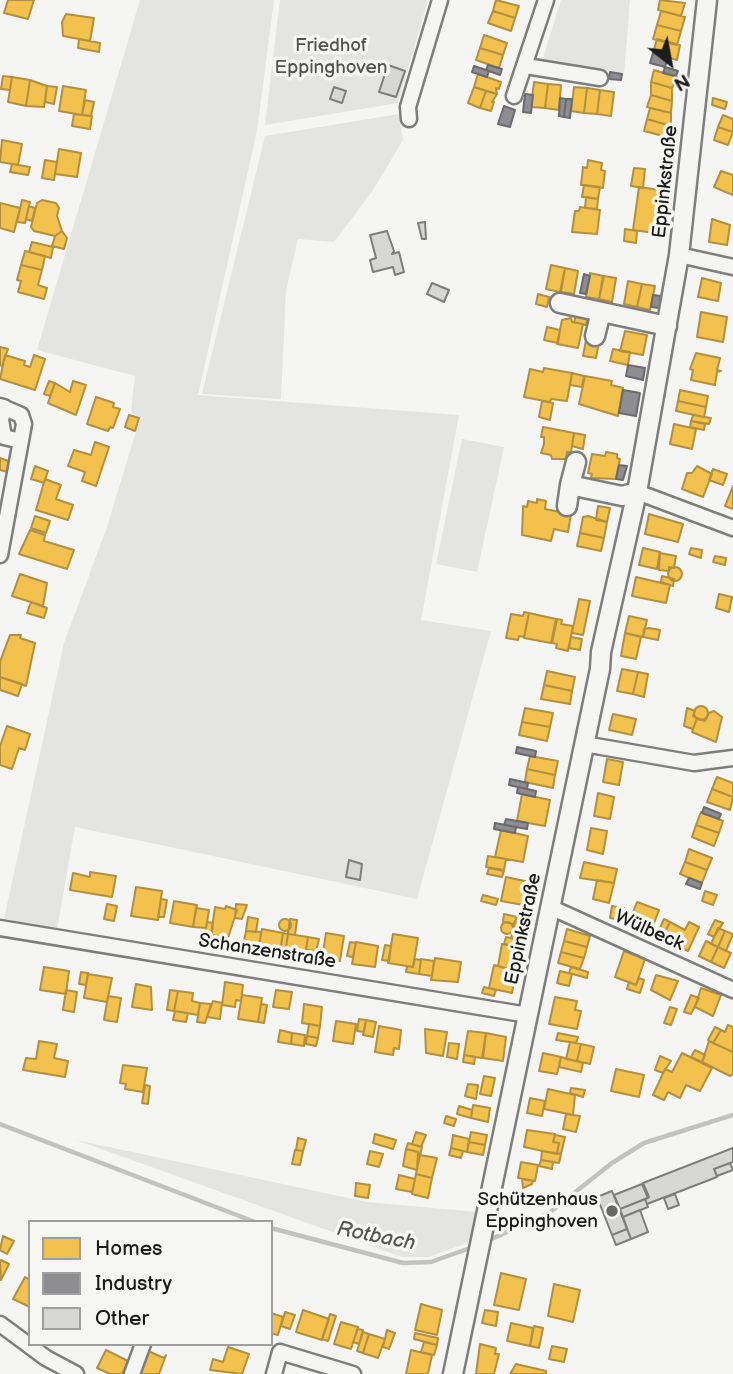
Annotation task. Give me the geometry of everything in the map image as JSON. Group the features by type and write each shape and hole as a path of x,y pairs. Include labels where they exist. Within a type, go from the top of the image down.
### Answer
{"street":[{"path":"409,118 408,107 440,0"},
{"path":"514,96 546,0"},
{"name":"Eppinkstraße","path":"453,1374 600,669 601,652 637,492 679,256 707,0"},
{"path":"526,66 600,78"},
{"path":"679,256 733,267"},
{"path":"560,303 667,327"},
{"path":"596,336 601,312"},
{"path":"0,555 21,441 4,436 2,406"},
{"path":"567,506 576,462"},
{"path":"570,485 622,496 637,492 733,528"},
{"path":"584,744 694,763 733,758"},
{"name":"Wülbeck","path":"550,907 733,990"},
{"name":"Schanzenstraße","path":"0,928 528,1015"},
{"path":"0,1324 28,1345"},
{"path":"30,1346 76,1374"},
{"path":"132,1374 142,1346"},
{"path":"274,1374 280,1352 353,1374"}],"green space":[{"path":"140,0 274,0 257,131 198,395 459,415 421,620 491,631 417,899 75,827 57,930 4,919 64,643 107,527 140,418 131,412 135,376 37,350"},
{"name":"Friedhof Eppinghoven","path":"280,0 428,0 398,103 265,125"},
{"path":"561,0 630,0 624,74 542,61"},
{"path":"399,114 403,140 373,190 334,242 298,239 286,291 281,399 202,394 265,136"},
{"path":"462,439 504,447 477,572 436,564"},
{"path":"76,1140 367,1202 477,1212 470,1242 429,1257 402,1257"}],"building: Homes":[{"path":"8,0 34,0 28,19 4,13"},
{"path":"496,0 519,6 515,18 493,11"},
{"path":"660,0 685,3 681,16 658,10"},
{"path":"493,11 515,18 511,31 488,23"},
{"path":"661,11 685,17 681,31 657,25"},
{"path":"66,14 94,18 90,41 63,36 62,22"},
{"path":"657,25 681,31 677,45 653,39"},
{"path":"484,35 507,43 503,55 480,48"},
{"path":"79,39 100,43 99,52 78,48"},
{"path":"657,39 680,45 677,60 653,53"},
{"path":"480,48 503,55 499,68 476,60"},
{"path":"654,70 677,77 672,88 651,82"},
{"path":"478,74 501,82 499,89 496,88 497,94 474,87"},
{"path":"3,76 12,77 10,90 1,89"},
{"path":"12,77 30,80 26,106 8,102"},
{"path":"30,80 47,86 44,107 26,106"},
{"path":"534,82 548,84 545,108 531,107"},
{"path":"651,82 672,88 672,101 651,95"},
{"path":"548,84 561,85 559,110 545,108"},
{"path":"47,86 57,87 54,104 45,102"},
{"path":"63,86 86,90 82,115 59,111"},
{"path":"474,87 486,91 480,108 468,103"},
{"path":"574,87 587,88 584,113 571,111"},
{"path":"587,88 600,90 597,114 584,113"},
{"path":"600,90 614,92 611,116 597,114"},
{"path":"486,91 497,94 491,111 480,108"},
{"path":"651,95 672,101 671,113 647,107"},
{"path":"713,98 727,102 725,109 712,105"},
{"path":"85,100 94,102 91,116 82,115"},
{"path":"650,108 671,113 671,126 647,119"},
{"path":"74,114 92,116 90,129 72,126"},
{"path":"723,115 733,119 733,132 718,127"},
{"path":"647,119 671,126 667,137 644,131"},
{"path":"718,127 733,132 728,145 714,140"},
{"path":"2,140 22,144 18,165 0,162"},
{"path":"59,149 81,153 77,177 55,174"},
{"path":"45,160 57,162 54,180 42,178"},
{"path":"588,160 602,163 601,170 605,171 603,188 581,185 583,167 587,168"},
{"path":"12,164 30,167 28,175 10,172"},
{"path":"634,168 645,169 643,188 631,186"},
{"path":"721,171 733,175 733,195 714,187"},
{"path":"584,185 600,187 598,199 582,197"},
{"path":"639,187 667,191 662,234 633,230"},
{"path":"586,197 598,199 597,209 585,208"},
{"path":"22,200 30,202 25,223 17,222"},
{"path":"42,200 56,203 59,208 57,216 62,231 55,236 34,231 31,227 37,203"},
{"path":"0,203 20,208 14,232 0,228"},
{"path":"29,206 35,208 32,221 26,219"},
{"path":"580,207 600,210 597,234 572,232 575,211 579,211"},
{"path":"712,219 730,225 727,245 709,242"},
{"path":"625,229 637,231 636,243 624,241"},
{"path":"62,231 67,238 64,249 52,246 55,236"},
{"path":"32,242 53,247 51,258 29,252"},
{"path":"25,251 45,256 42,270 21,265"},
{"path":"21,265 42,270 38,285 47,288 44,299 18,292 21,281 17,280"},
{"path":"551,265 565,268 560,292 546,289"},
{"path":"565,268 578,271 574,294 561,292"},
{"path":"590,273 603,276 599,299 586,297"},
{"path":"604,276 616,278 612,302 599,299"},
{"path":"702,278 721,283 718,301 698,297"},
{"path":"628,281 642,284 637,307 624,304"},
{"path":"642,284 655,286 650,310 637,307"},
{"path":"538,294 549,297 547,307 536,304"},
{"path":"701,312 727,317 723,342 697,337"},
{"path":"576,315 588,317 586,325 574,322"},
{"path":"571,318 572,322 583,324 578,348 557,344 562,320"},
{"path":"547,327 560,330 558,343 544,340"},
{"path":"625,331 647,335 643,355 620,351"},
{"path":"586,340 599,342 596,358 583,356"},
{"path":"0,347 8,349 2,366 0,365"},
{"path":"613,349 630,352 628,365 610,361"},
{"path":"696,353 720,358 717,370 721,371 717,372 715,385 691,380 693,370 690,369"},
{"path":"5,355 25,361 24,365 30,367 34,355 45,359 35,390 0,379"},
{"path":"544,368 572,373 567,401 551,399 550,402 524,397 530,369 543,372"},
{"path":"572,373 584,376 582,387 570,385"},
{"path":"585,376 612,381 611,385 623,388 618,416 579,404"},
{"path":"49,381 55,383 50,396 44,394"},
{"path":"73,381 86,385 76,415 48,403 55,383 70,392"},
{"path":"680,390 708,396 706,407 678,401"},
{"path":"96,397 114,403 113,407 120,409 113,428 110,427 108,431 87,424"},
{"path":"542,401 553,403 550,420 539,417"},
{"path":"678,401 706,407 704,417 676,411"},
{"path":"129,415 139,418 135,431 125,427"},
{"path":"693,415 711,418 709,424 691,421"},
{"path":"691,421 705,424 704,430 690,427"},
{"path":"674,424 696,429 692,449 670,444"},
{"path":"543,427 574,433 571,452 567,452 566,459 552,459 551,455 541,453 544,444 544,437 541,437"},
{"path":"574,433 585,435 583,449 572,446"},
{"path":"95,442 109,447 96,486 82,481 85,472 68,466 74,450 91,455"},
{"path":"606,452 617,454 620,459 616,479 591,478 592,474 588,473 592,454 605,456"},
{"path":"0,458 11,462 8,472 0,470"},
{"path":"35,466 48,471 44,483 31,479"},
{"path":"697,466 712,474 703,497 682,489 687,473 692,473"},
{"path":"713,469 727,474 723,485 709,480"},
{"path":"45,479 61,485 56,499 73,505 68,520 36,510"},
{"path":"733,486 733,509 725,506"},
{"path":"537,499 546,501 545,509 571,514 568,532 554,529 551,541 522,535 523,506 527,507 528,501 537,503"},
{"path":"598,506 610,508 607,522 596,520"},
{"path":"649,514 683,524 678,542 645,534"},
{"path":"35,516 50,521 46,533 31,528"},
{"path":"583,517 607,522 604,538 580,533"},
{"path":"30,530 45,535 44,541 74,550 67,569 19,554"},
{"path":"580,533 604,538 601,551 577,546"},
{"path":"643,548 660,552 657,569 639,565"},
{"path":"691,548 702,550 701,558 689,554"},
{"path":"660,553 676,556 674,568 669,567 669,571 659,570"},
{"path":"715,556 726,558 725,565 713,562"},
{"path":"675,567 680,569 680,579 675,581 670,579 668,574 670,569"},
{"path":"20,574 47,583 43,606 12,596"},
{"path":"662,576 674,579 673,586 661,582"},
{"path":"636,577 670,585 666,603 632,596"},
{"path":"719,594 732,597 729,612 716,608"},
{"path":"579,599 590,601 583,635 572,633"},
{"path":"31,602 47,608 44,618 27,613"},
{"path":"524,612 529,613 524,637 519,636 518,640 506,638 511,614 523,616"},
{"path":"529,613 556,619 551,643 524,638"},
{"path":"629,616 647,620 643,637 625,633"},
{"path":"557,619 562,620 561,624 573,626 568,651 556,648 557,644 552,643"},
{"path":"644,629 660,630 658,640 643,637"},
{"path":"625,633 641,637 636,659 621,656"},
{"path":"10,635 21,635 20,638 35,643 26,686 0,677 0,662"},
{"path":"571,637 582,639 580,650 569,648"},
{"path":"622,669 638,672 633,694 617,691"},
{"path":"547,671 575,677 572,691 544,685"},
{"path":"638,672 648,674 644,697 633,694"},
{"path":"0,677 22,684 18,696 0,690"},
{"path":"544,685 572,691 570,704 541,699"},
{"path":"701,706 706,708 706,718 701,720 696,718 694,713 696,708"},
{"path":"525,708 553,713 550,727 522,722"},
{"path":"687,708 695,711 693,716 697,718 693,729 684,726"},
{"path":"714,711 722,717 716,742 692,732 697,718 705,721 709,713"},
{"path":"613,714 636,719 632,735 609,730"},
{"path":"522,722 550,727 547,741 519,735"},
{"path":"7,726 30,734 25,750 19,748 12,769 0,765 0,746"},
{"path":"530,756 558,761 555,775 527,769"},
{"path":"607,759 623,762 619,785 603,782"},
{"path":"527,769 555,775 553,788 525,782"},
{"path":"717,777 733,783 733,797 712,789"},
{"path":"712,789 733,797 730,810 707,802"},
{"path":"598,793 614,797 610,819 594,816"},
{"path":"522,794 550,800 545,826 517,821"},
{"path":"701,812 723,821 719,833 696,825"},
{"path":"696,825 719,833 714,846 692,837"},
{"path":"591,828 607,831 603,854 587,850"},
{"path":"501,830 528,836 523,862 495,857"},
{"path":"689,849 712,858 707,870 685,862"},
{"path":"488,856 506,859 504,870 486,867"},
{"path":"584,862 617,869 614,883 580,878"},
{"path":"685,862 707,870 702,883 680,874"},
{"path":"489,868 504,871 502,877 487,874"},
{"path":"90,872 116,876 112,897 70,890 73,873 90,877"},
{"path":"506,877 534,883 529,906 501,901"},
{"path":"597,880 614,883 609,903 593,899"},
{"path":"136,887 162,891 158,920 131,916"},
{"path":"705,891 717,895 713,905 702,901"},
{"path":"483,895 498,899 496,905 481,901"},
{"path":"161,899 167,900 164,917 158,917"},
{"path":"174,901 197,905 193,927 170,923"},
{"path":"637,902 659,910 651,931 629,922"},
{"path":"107,904 117,906 114,921 104,919"},
{"path":"236,904 247,905 242,919 235,918"},
{"path":"226,906 237,910 228,938 211,935 215,907 225,909"},
{"path":"612,906 624,908 622,920 610,918"},
{"path":"196,908 209,910 206,928 193,927"},
{"path":"504,914 517,917 514,924 503,922"},
{"path":"248,917 258,919 256,932 246,931"},
{"path":"285,919 291,925 285,931 279,925"},
{"path":"290,919 297,920 295,935 288,934"},
{"path":"664,919 670,922 664,933 659,930"},
{"path":"715,920 723,923 714,937 708,934"},
{"path":"207,922 213,923 211,941 204,940"},
{"path":"507,922 513,928 507,934 501,928"},
{"path":"515,922 531,925 527,941 511,938"},
{"path":"670,922 685,930 689,922 699,927 688,951 662,938"},
{"path":"718,928 725,931 718,947 711,944"},
{"path":"262,929 283,933 280,952 258,950"},
{"path":"567,929 590,936 587,947 564,941"},
{"path":"246,931 261,932 259,949 243,946"},
{"path":"725,931 733,934 726,951 718,947"},
{"path":"283,933 288,934 285,953 280,952"},
{"path":"326,933 344,936 340,961 322,959"},
{"path":"288,934 308,937 305,956 285,953"},
{"path":"393,934 418,938 413,967 388,963"},
{"path":"308,937 319,939 316,951 306,950"},
{"path":"506,937 524,941 522,948 504,944"},
{"path":"564,941 587,947 584,958 561,952"},
{"path":"706,941 718,947 711,962 699,956"},
{"path":"350,942 356,943 353,957 347,956"},
{"path":"356,942 378,946 375,967 352,964"},
{"path":"502,944 525,949 520,972 498,966"},
{"path":"385,945 391,946 389,961 382,960"},
{"path":"718,947 731,953 724,968 711,962"},
{"path":"624,951 645,959 636,985 615,977"},
{"path":"561,952 584,958 580,969 558,963"},
{"path":"435,958 461,962 458,982 431,980"},
{"path":"415,959 421,960 419,974 406,972 407,966 413,967"},
{"path":"421,959 434,961 432,976 419,974"},
{"path":"494,965 516,971 512,993 489,988"},
{"path":"44,967 69,971 66,994 40,990"},
{"path":"571,967 588,972 587,978 569,973"},
{"path":"560,971 572,974 569,986 557,983"},
{"path":"81,972 88,973 86,985 79,984"},
{"path":"88,974 112,978 107,1002 84,998"},
{"path":"656,975 678,981 670,1000 651,990"},
{"path":"639,978 644,980 640,993 627,989 629,982 636,985"},
{"path":"225,982 243,985 241,1001 236,1000 235,1007 222,1005"},
{"path":"136,984 151,987 152,1010 132,1007"},
{"path":"484,987 496,990 494,996 482,993"},
{"path":"701,988 721,995 713,1016 695,1007"},
{"path":"66,990 77,992 74,1012 63,1010"},
{"path":"170,990 178,991 174,1011 167,1010"},
{"path":"276,990 292,992 289,1009 273,1007"},
{"path":"178,991 193,993 192,1001 200,1003 198,1015 174,1011"},
{"path":"242,995 262,998 258,1022 238,1019"},
{"path":"691,995 699,998 691,1014 684,1012"},
{"path":"108,996 121,998 117,1022 104,1020"},
{"path":"555,997 577,1001 575,1010 581,1011 577,1029 549,1024"},
{"path":"213,1001 222,1003 220,1019 207,1017"},
{"path":"200,1003 211,1004 205,1023 197,1022"},
{"path":"261,1004 267,1005 264,1023 258,1022"},
{"path":"304,1004 322,1007 320,1026 302,1023"},
{"path":"670,1007 677,1009 671,1025 664,1023"},
{"path":"175,1011 188,1013 186,1022 173,1020"},
{"path":"359,1019 366,1020 364,1032 357,1031"},
{"path":"366,1020 376,1022 373,1037 363,1035"},
{"path":"336,1021 356,1024 353,1044 333,1041"},
{"path":"309,1024 320,1026 318,1038 307,1036"},
{"path":"728,1025 733,1027 733,1052 713,1043 721,1030 725,1032"},
{"path":"379,1026 401,1030 399,1049 394,1048 393,1055 375,1052"},
{"path":"715,1027 721,1030 713,1043 708,1040"},
{"path":"425,1029 447,1032 443,1056 426,1053"},
{"path":"280,1030 292,1033 291,1044 278,1042"},
{"path":"468,1031 486,1033 482,1058 464,1055"},
{"path":"292,1033 305,1035 304,1046 291,1044"},
{"path":"486,1033 506,1037 503,1061 483,1058"},
{"path":"558,1033 578,1037 576,1043 556,1040"},
{"path":"307,1036 318,1038 316,1046 306,1044"},
{"path":"39,1041 57,1044 54,1058 68,1061 65,1077 23,1070 26,1058 36,1059"},
{"path":"709,1041 733,1052 733,1074 730,1076 702,1062"},
{"path":"570,1042 581,1044 577,1061 566,1059"},
{"path":"449,1043 459,1044 457,1059 447,1057"},
{"path":"581,1044 594,1047 590,1064 577,1061"},
{"path":"695,1050 705,1055 702,1062 691,1057"},
{"path":"543,1053 561,1057 557,1074 539,1071"},
{"path":"682,1053 712,1068 700,1091 686,1085 680,1098 668,1092 664,1100 653,1095 665,1069 672,1072"},
{"path":"464,1055 475,1057 474,1064 463,1062"},
{"path":"660,1056 671,1061 663,1073 655,1070"},
{"path":"561,1057 583,1063 581,1072 559,1067"},
{"path":"123,1065 147,1068 143,1092 125,1089 126,1084 120,1083"},
{"path":"616,1069 644,1075 639,1097 611,1091"},
{"path":"484,1076 495,1078 491,1096 480,1094"},
{"path":"468,1084 478,1085 476,1099 465,1096"},
{"path":"145,1085 150,1086 148,1104 142,1103"},
{"path":"571,1088 585,1090 583,1097 570,1093"},
{"path":"548,1089 575,1095 573,1115 544,1109"},
{"path":"530,1098 545,1101 542,1116 527,1113"},
{"path":"473,1105 490,1108 488,1122 471,1118"},
{"path":"459,1106 472,1110 471,1118 457,1114"},
{"path":"566,1114 580,1116 576,1132 563,1129"},
{"path":"446,1116 456,1119 454,1126 444,1123"},
{"path":"527,1130 555,1134 553,1142 559,1143 557,1154 524,1147"},
{"path":"416,1132 426,1135 421,1147 412,1144"},
{"path":"471,1132 487,1135 485,1145 469,1142"},
{"path":"375,1134 396,1140 393,1149 373,1143"},
{"path":"453,1135 469,1139 467,1152 451,1148"},
{"path":"555,1135 565,1137 561,1154 557,1153 559,1143 553,1142"},
{"path":"298,1138 306,1140 303,1151 296,1150"},
{"path":"469,1142 485,1145 483,1155 467,1152"},
{"path":"408,1143 422,1147 420,1156 418,1152 406,1149"},
{"path":"451,1148 463,1151 461,1158 449,1155"},
{"path":"406,1149 418,1152 417,1170 403,1166"},
{"path":"295,1150 303,1151 300,1165 292,1164"},
{"path":"370,1151 383,1154 379,1167 367,1164"},
{"path":"542,1151 561,1154 559,1163 541,1160"},
{"path":"420,1155 437,1158 432,1178 416,1174"},
{"path":"541,1160 553,1162 552,1169 539,1166"},
{"path":"521,1162 538,1165 535,1181 518,1178"},
{"path":"416,1174 432,1178 428,1198 412,1194"},
{"path":"399,1175 415,1179 412,1192 396,1189"},
{"path":"522,1179 533,1181 532,1184 523,1188"},
{"path":"356,1183 370,1185 368,1198 355,1196"},
{"path":"3,1236 14,1241 7,1254 0,1250"},
{"path":"1,1260 9,1264 1,1280 0,1263"},
{"path":"501,1273 526,1279 519,1310 494,1305"},
{"path":"25,1277 28,1279 28,1306 13,1299"},
{"path":"554,1284 580,1290 573,1322 548,1316"},
{"path":"421,1304 442,1310 437,1335 415,1330"},
{"path":"303,1310 329,1319 322,1340 296,1332"},
{"path":"485,1310 498,1312 496,1326 482,1323"},
{"path":"285,1312 295,1315 290,1329 281,1326"},
{"path":"273,1314 283,1317 278,1335 273,1334"},
{"path":"330,1314 336,1316 328,1341 322,1339"},
{"path":"341,1322 358,1327 351,1349 334,1344"},
{"path":"511,1323 533,1328 530,1346 507,1341"},
{"path":"534,1326 543,1328 539,1348 530,1346"},
{"path":"358,1329 363,1330 359,1344 353,1342"},
{"path":"387,1330 395,1333 389,1349 383,1347"},
{"path":"363,1332 369,1334 363,1353 357,1351"},
{"path":"415,1333 438,1338 437,1345 414,1339"},
{"path":"369,1334 385,1339 378,1358 363,1353"},
{"path":"424,1342 437,1345 434,1355 421,1352"},
{"path":"480,1344 496,1348 495,1354 499,1354 494,1374 476,1374"},
{"path":"552,1346 567,1349 564,1362 549,1359"},
{"path":"228,1347 249,1354 242,1374 210,1370 213,1359 223,1362"},
{"path":"148,1348 148,1351 164,1358 166,1355 159,1374 137,1374"},
{"path":"106,1350 128,1361 122,1374 110,1374 97,1368"},
{"path":"411,1350 432,1355 428,1374 406,1374"},
{"path":"516,1364 546,1371 546,1374 510,1374"}],"building: Industry":[{"path":"653,53 668,57 665,67 650,63"},
{"path":"488,65 502,69 500,75 486,70"},
{"path":"474,66 489,71 487,77 472,72"},
{"path":"665,67 678,71 676,76 663,73"},
{"path":"610,72 622,74 621,80 609,79"},
{"path":"525,94 533,95 531,113 523,112"},
{"path":"560,98 566,99 564,117 559,116"},
{"path":"566,99 572,99 570,118 564,117"},
{"path":"504,106 515,110 510,127 498,124"},
{"path":"584,274 590,276 586,294 580,293"},
{"path":"653,295 661,296 659,308 651,307"},
{"path":"628,365 645,368 643,380 626,376"},
{"path":"623,390 640,393 636,416 619,413"},
{"path":"619,465 627,466 623,480 616,479"},
{"path":"517,747 536,751 535,757 516,753"},
{"path":"510,779 528,783 527,789 509,785"},
{"path":"518,787 536,791 535,797 517,793"},
{"path":"704,807 721,814 719,819 702,813"},
{"path":"506,819 528,823 527,829 504,825"},
{"path":"495,823 516,827 515,833 494,829"},
{"path":"689,878 702,883 700,889 686,884"}],"building: Other":[{"path":"388,65 405,71 396,97 379,92"},
{"path":"334,87 346,91 342,103 330,99"},
{"path":"425,222 426,239 422,239 418,223"},
{"path":"387,231 394,251 392,254 399,252 404,272 395,275 393,267 373,272 370,260 376,258 370,235"},
{"path":"432,283 449,290 444,302 427,294"},
{"path":"349,860 362,864 360,880 346,877"},
{"path":"733,1148 733,1162 714,1169 717,1177 647,1204 645,1199 649,1197 643,1183"},
{"path":"730,1163 733,1170 717,1176 714,1169"},
{"path":"642,1184 648,1198 620,1209 614,1195"},
{"name":"Schützenhaus Eppinghoven","path":"612,1191 627,1229 612,1235 597,1197"},
{"path":"675,1194 679,1205 668,1209 664,1198"},
{"path":"645,1199 648,1207 623,1217 620,1209"},
{"path":"640,1210 648,1232 631,1239 623,1217"},
{"path":"627,1229 631,1239 616,1245 612,1235"}],"waterway":[{"name":"Rotbach","path":"485,1242 549,1213 612,1163 644,1143 733,1115"},
{"name":"Rotbach","path":"0,1124 250,1220"},
{"name":"Rotbach","path":"273,1229 403,1263 431,1262 473,1247"}],"place":[{"name":"Schützenhaus Eppinghoven","path":"612,1211"}]}
